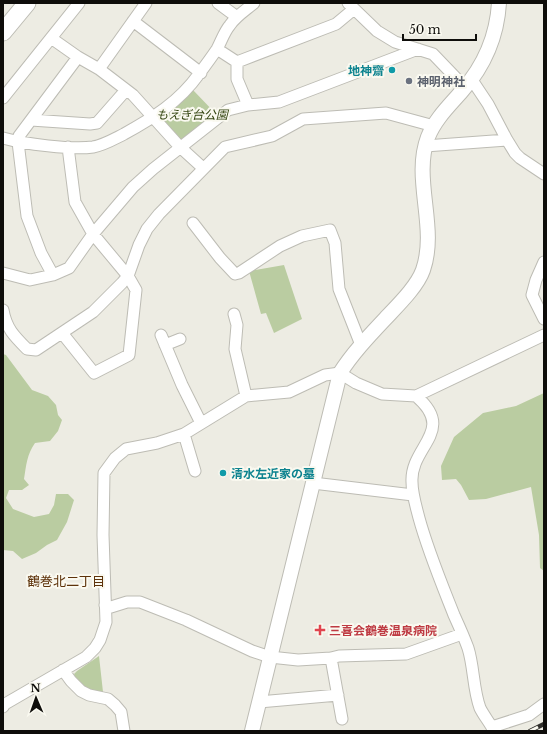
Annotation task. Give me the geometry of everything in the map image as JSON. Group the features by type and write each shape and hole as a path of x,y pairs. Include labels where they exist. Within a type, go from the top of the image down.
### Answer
{"highway":[{"path":"3,32 27,3"}],"main road":[{"path":"252,731 340,373 361,345 401,301 423,270 428,233 423,168 425,146 434,126 467,85 488,51 495,31 499,3"}],"street":[{"path":"3,98 79,3"},
{"path":"99,69 146,3"},
{"path":"218,3 237,17"},
{"path":"3,138 18,142 68,147 93,147 108,142 153,118 174,102 191,86 217,49 228,27 237,17 254,3"},
{"path":"237,62 336,24 350,5 377,31 396,42 433,54 457,80 467,85 488,104 514,153 544,174"},
{"path":"133,21 201,73"},
{"path":"52,38 78,57 99,69 133,96 180,147 203,168"},
{"path":"217,49 237,62"},
{"path":"3,273 30,280 53,276 68,268 93,234 134,187 153,169 228,110 248,105 279,102 418,49"},
{"path":"53,276 40,253 27,216 18,136 78,57"},
{"path":"237,62 237,79 248,105"},
{"path":"31,120 90,124 97,123 126,90"},
{"path":"3,310 4,317 11,334 27,349 36,350 93,312 128,276 147,228 203,168 225,147 272,136 303,118 386,113 434,126"},
{"path":"425,146 507,140"},
{"path":"62,333 94,373 129,356 136,290 128,276 93,234 75,202 68,147"},
{"path":"193,223 220,258 235,274 239,273 280,246 302,236 330,230 335,243 339,289 361,345"},
{"path":"544,262 536,280 532,296 544,319"},
{"path":"234,314 237,325 235,349 246,396"},
{"path":"3,707 5,704 86,657 95,648 100,640 106,622 102,535 104,473 115,458 126,449 158,443 184,434 246,396 289,392 325,375 340,373 356,383 382,394 416,396 544,335"},
{"path":"180,339 163,340 182,385 202,423"},
{"path":"416,396 430,410 433,419 433,429 429,440 416,460 412,472 413,495 427,546 468,648 480,706 484,716 493,729 529,715 544,704"},
{"path":"184,434 195,471"},
{"path":"313,483 413,495"},
{"path":"105,605 112,607 127,602 140,602 186,620 252,651 270,657 298,660 331,658 339,656 406,654 462,634"},
{"path":"331,658 342,719"},
{"path":"63,670 81,691 90,695 108,699 115,705 122,712 124,731"},
{"path":"259,702 338,695"}],"green space":[{"name":"もえぎ台公園","path":"193,90 217,115 186,140 178,141 161,122 161,117"},
{"path":"284,265 302,319 274,333 266,313 261,314 249,271"},
{"path":"3,354 6,355 32,390 48,396 56,405 58,415 62,420 58,431 50,441 35,443 32,447 27,460 24,479 29,485 22,490 9,490 6,498 13,509 34,517 49,514 54,505 56,494 68,494 74,500 67,522 57,540 36,553 22,559 13,551 3,550"},
{"path":"544,393 544,571 540,568 539,535 531,487 486,499 469,500 456,479 442,480 441,466 454,437 483,413 516,406"},
{"path":"99,656 103,692 86,688 78,682 74,674"}],"railway":[{"path":"530,731 544,724"}],"place":[{"name":"地神齋","path":"392,70"},
{"name":"神明神社","path":"409,81"},
{"name":"清水左近家の墓","path":"223,473"},
{"name":"三喜会鶴巻温泉病院","path":"320,630"}],"district":[{"name":"鶴巻北二丁目","path":"66,581"}]}
